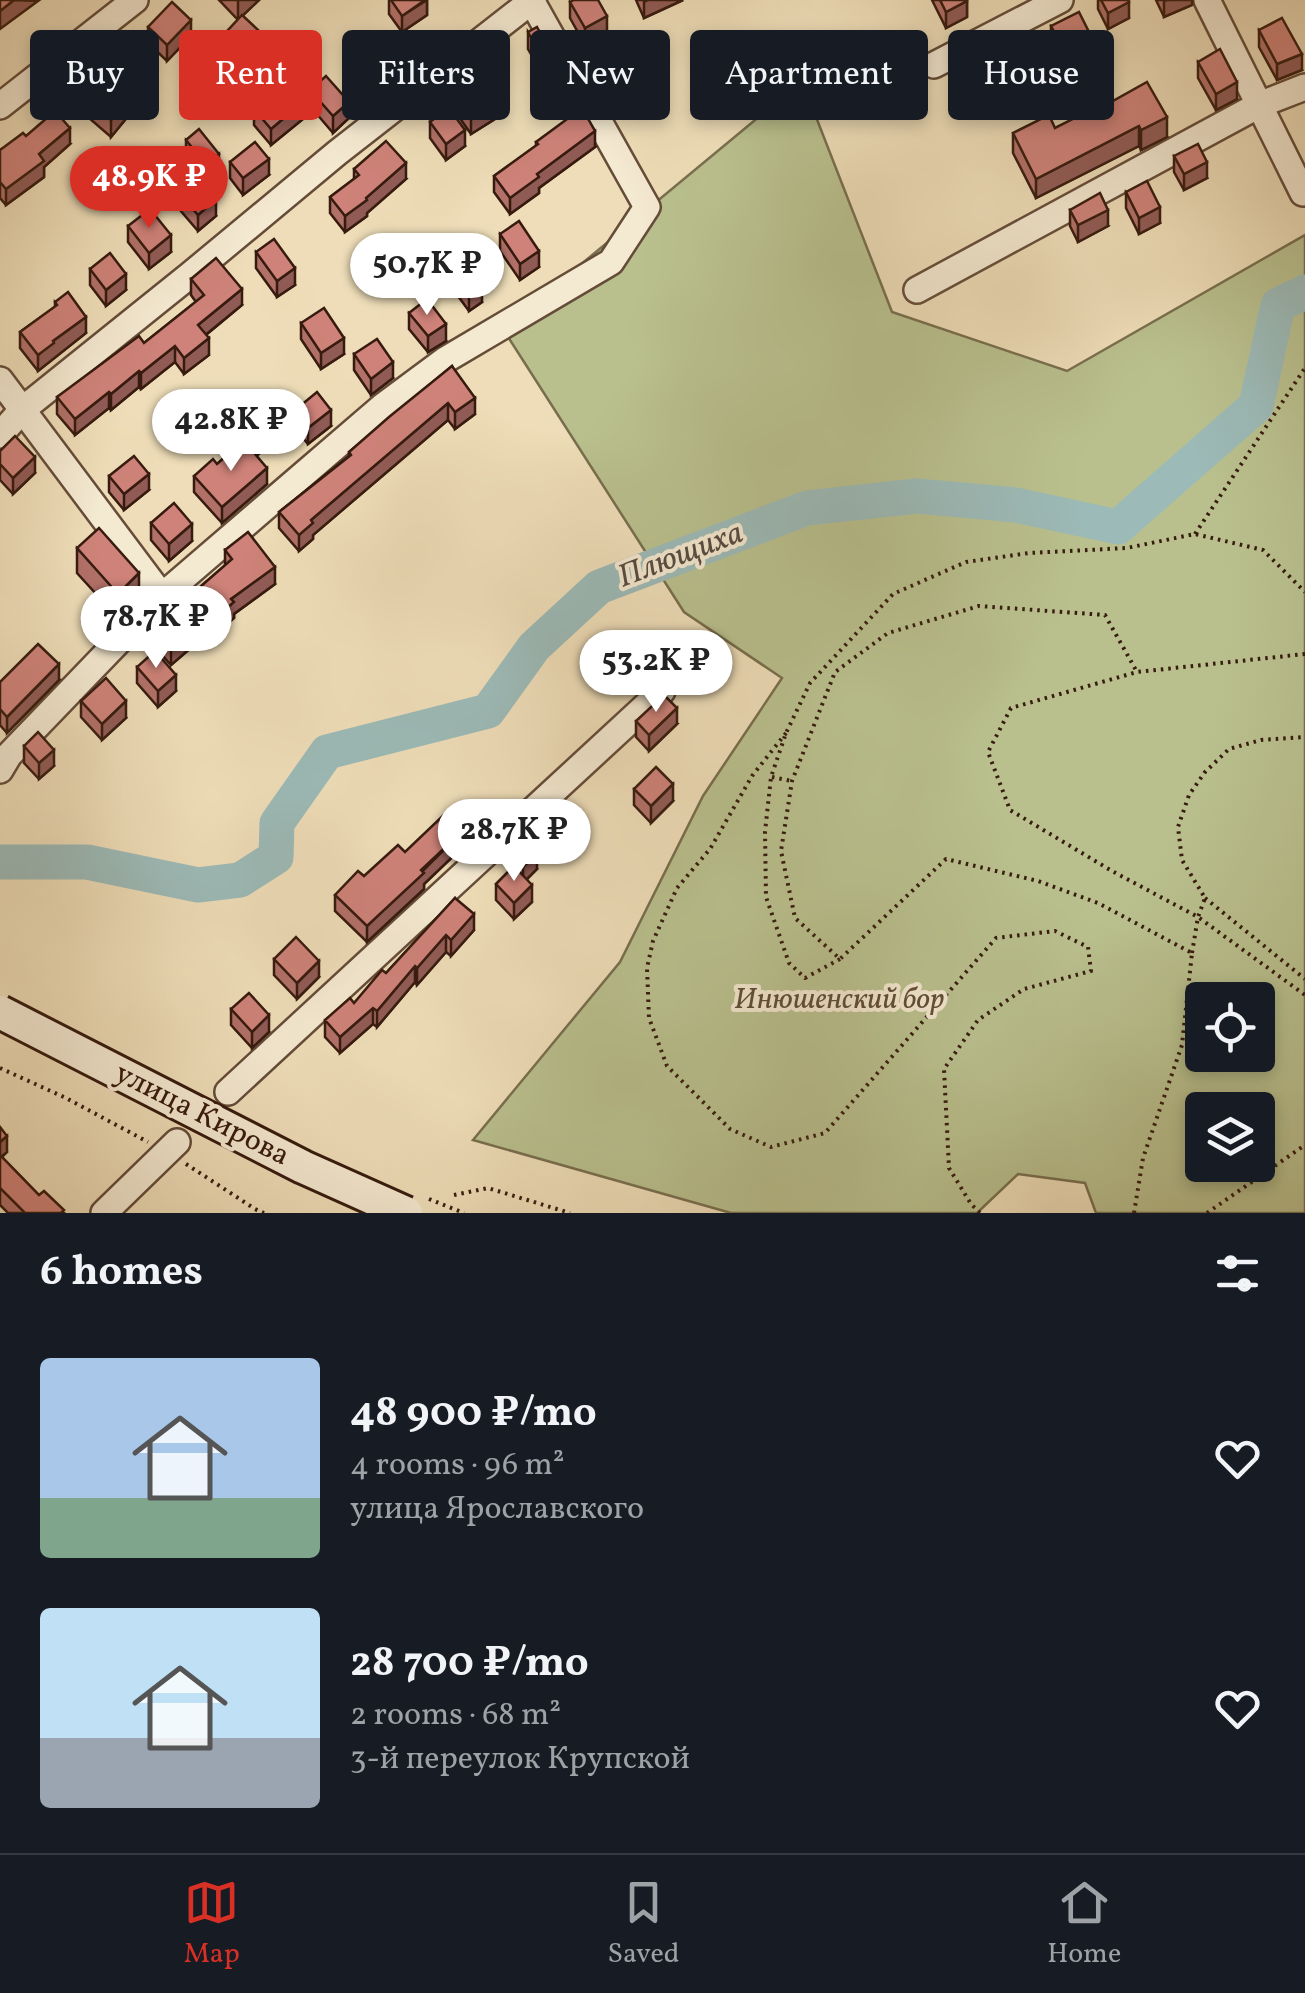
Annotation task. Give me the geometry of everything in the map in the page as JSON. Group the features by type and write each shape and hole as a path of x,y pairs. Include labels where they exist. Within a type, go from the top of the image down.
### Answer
{"main road":[{"name":"улица Кирова","path":"0,1012 286,1158 406,1213"}],"street":[{"path":"0,106 135,0"},
{"path":"0,434 22,410 337,153 532,0 647,207 612,262 445,360 384,406 162,596 9,755 0,770"},
{"path":"934,65 1060,0"},
{"path":"1207,0 1303,193"},
{"path":"918,290 1259,105 1305,87"},
{"path":"0,380 162,596"},
{"path":"228,1092 662,691"},
{"path":"104,1213 172,1147"}],"path":[{"path":"1195,534 1305,368"},
{"path":"1192,953 1098,903 1038,881 946,858 840,959 805,978 789,963 766,898 765,832 771,777 786,732 810,683 894,594 966,562 1029,552 1127,548 1195,534 1263,550 1305,592"},
{"path":"840,959 795,918 781,851 792,781 835,672 888,634 979,606 1105,615 1137,672"},
{"path":"1305,654 1137,672 1010,708 988,752 1010,810 1198,917 1305,995"},
{"path":"786,732 752,776 710,848 678,888 653,942 647,968 649,1018 667,1066 730,1129 757,1141 771,1146 825,1133 996,938 1055,931 1088,947 1090,971 1024,989 978,1020 944,1070 949,1168 970,1204 980,1213"},
{"path":"1305,738 1261,740 1229,749 1205,772 1189,796 1178,827 1182,860 1204,898 1305,978"},
{"path":"771,777 792,781"},
{"path":"1134,1213 1143,1158 1182,1045 1192,953 1204,898"},
{"path":"0,1068 172,1147 264,1213"},
{"path":"1207,1213 1305,1145"},
{"path":"454,1194 488,1188 570,1213"}],"green space":[{"name":"Инюшенский бор","path":"755,120 817,120 892,312 1067,371 1305,235 1305,1213 1096,1213 1085,1183 1018,1174 977,1213 731,1213 473,1140 620,962 703,796 782,678 684,612 503,329"}],"building":[{"path":"0,0 14,0 0,11"},
{"path":"391,0 425,0 402,16"},
{"path":"598,0 607,16 585,28 570,2"},
{"path":"940,0 967,0 967,1 946,12"},
{"path":"1101,0 1128,0 1129,2 1108,13"},
{"path":"172,2 191,20 167,45 159,37 159,30 148,27"},
{"path":"1079,12 1088,30 1053,30 1051,26"},
{"path":"242,15 258,30 228,30"},
{"path":"1282,18 1302,54 1277,64 1259,30"},
{"path":"1220,49 1237,82 1216,94 1198,62"},
{"path":"326,76 342,94 342,108 333,116 322,104 322,80"},
{"path":"1147,82 1167,117 1141,130 1139,126 1036,179 1013,133 1039,120 1051,120 1055,128 1071,120 1114,120 1114,100"},
{"path":"45,120 63,120 70,128 39,154 44,161 6,189 0,182 0,150 23,133 26,136"},
{"path":"263,120 282,120 271,129"},
{"path":"458,120 465,130 446,144 430,122"},
{"path":"566,120 589,120 595,131 510,198 494,176"},
{"path":"199,129 219,154 206,165 186,140"},
{"path":"386,141 406,163 345,216 330,197 359,175 354,169"},
{"path":"255,142 269,159 243,178 230,162"},
{"path":"1198,144 1207,162 1184,174 1174,156"},
{"path":"198,178 216,199 198,215 180,194"},
{"path":"1147,181 1160,207 1139,218 1126,192"},
{"path":"1100,193 1108,210 1078,225 1070,210"},
{"path":"150,209 171,235 149,253 128,226"},
{"path":"519,221 539,251 520,264 500,234"},
{"path":"274,239 295,268 277,281 256,252"},
{"path":"110,253 126,274 106,290 90,269"},
{"path":"461,255 482,285 469,295 447,264"},
{"path":"216,258 242,289 198,325 209,338 184,358 175,346 75,419 57,397 139,336 144,343 204,295 191,279"},
{"path":"68,292 86,317 38,355 20,332"},
{"path":"427,299 446,324 428,336 409,313"},
{"path":"324,308 344,338 321,353 301,323"},
{"path":"377,339 393,362 371,379 354,354"},
{"path":"452,366 475,398 455,412 448,403 311,520 313,523 299,535 279,512"},
{"path":"317,392 331,410 308,428 294,411"},
{"path":"248,394 274,425 254,442 228,410"},
{"path":"15,436 35,457 13,478 0,464 0,451"},
{"path":"244,441 267,468 222,507 194,476 213,459 217,464"},
{"path":"134,456 149,474 124,494 109,476"},
{"path":"174,503 192,524 169,544 151,523"},
{"path":"99,528 139,573 118,594 77,548"},
{"path":"248,532 275,567 231,599 234,602 211,622 207,618 171,649 153,628 232,559 225,550"},
{"path":"38,644 59,664 7,717 0,709 0,682"},
{"path":"155,651 176,675 158,691 137,667"},
{"path":"106,678 126,701 102,724 81,701"},
{"path":"664,695 677,708 649,735 636,721"},
{"path":"38,732 54,750 39,763 24,746"},
{"path":"656,767 673,784 651,806 634,789"},
{"path":"450,809 467,827 367,926 335,895 358,871 364,876 398,845 405,852"},
{"path":"518,833 537,853 523,867 504,847"},
{"path":"514,866 532,885 514,903 496,884"},
{"path":"455,898 474,914 451,940 446,935 415,966 377,1011 373,1008 340,1037 325,1020 350,998 354,1003 382,970 386,973"},
{"path":"296,937 319,961 297,983 274,959"},
{"path":"249,993 269,1015 252,1032 231,1009"},
{"path":"0,1155 39,1195 44,1191 64,1210 25,1213 0,1188"}],"waterway":[{"name":"Плющиха","path":"0,862 87,862 198,885 240,880 276,857 277,823 327,752 488,711 534,647 599,587 807,508 917,496 1016,505 1118,527 1256,406 1278,305 1305,292"}]}
